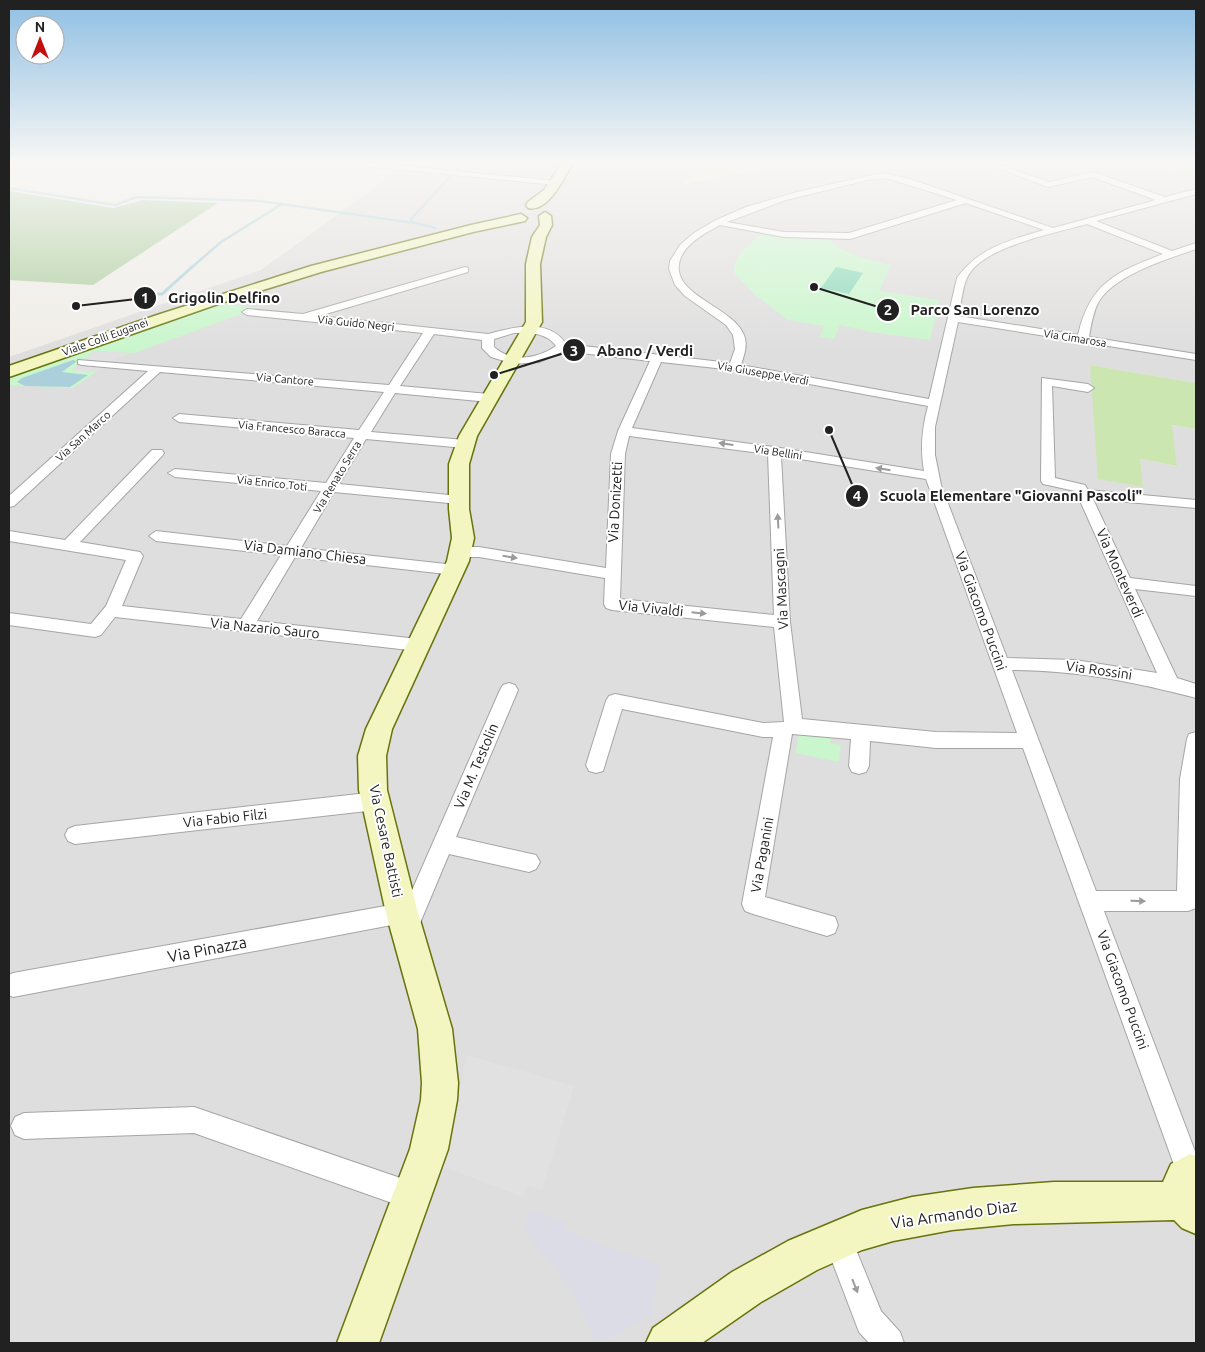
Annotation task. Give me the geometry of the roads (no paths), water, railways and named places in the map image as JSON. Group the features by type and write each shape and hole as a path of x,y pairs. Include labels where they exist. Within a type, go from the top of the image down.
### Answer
{"main road":[{"name":"Viale Colli Euganei","path":"9,363 197,296 273,273 364,248 478,227"},
{"name":"Viale Colli Euganei","path":"9,372 124,329 275,279 369,253 487,227"},
{"name":"Via Cesare Battisti","path":"358,1343 429,1149 439,1100 440,1083 435,1029 404,920 373,790 372,756 379,729 458,561 463,538 459,500 459,464 465,444 489,398 530,330 534,317 533,227"},
{"name":"Via Armando Diaz","path":"668,1343 688,1327 780,1267 838,1240 892,1221 973,1209 1054,1202 1163,1202 1191,1190"}],"street":[{"path":"712,227 680,249 674,261 674,269 680,285 722,316 735,330 740,339 740,350 734,367"},
{"path":"747,227 785,234 835,238 850,236 879,227"},
{"path":"1043,227 1051,230"},
{"name":"Via Giacomo Puccini","path":"1063,227 990,251 977,261 962,278 933,403 928,455 931,476 1028,741 1090,901 1191,1190"},
{"path":"1103,227 1171,254"},
{"path":"1083,339 1091,308 1102,291 1132,272 1171,254 1196,246"},
{"name":"Via Guido Negri","path":"302,317 465,270"},
{"path":"247,312 302,317"},
{"name":"Via Guido Negri","path":"302,317 488,337"},
{"name":"Via Cimarosa","path":"953,318 1196,357"},
{"name":"Via Renato Serra","path":"246,625 362,436 431,330"},
{"path":"514,330 530,330 552,335 562,347 551,354 535,360 513,360 493,354 488,348 488,337 514,330"},
{"name":"Via Giuseppe Verdi","path":"562,347 734,367 933,403"},
{"name":"Via Donizetti","path":"612,574 618,454 624,431 657,358"},
{"name":"Via Cantore","path":"82,362 393,388 489,398"},
{"name":"Via San Marco","path":"9,503 157,369"},
{"path":"1088,388 1046,381 1048,481 1080,488 1084,494 1196,504"},
{"name":"Via Francesco Baracca","path":"179,418 465,444"},
{"name":"Via Bellini","path":"624,431 774,451 931,476"},
{"name":"Via Mascagni","path":"774,451 787,728"},
{"path":"68,546 157,453"},
{"name":"Via Enrico Toti","path":"174,473 459,500"},
{"name":"Via Monteverdi","path":"1084,494 1170,683"},
{"path":"9,536 135,556 111,611 95,631 9,619"},
{"name":"Via Damiano Chiesa","path":"156,536 282,549 292,552 458,561"},
{"path":"458,561 478,552 612,574"},
{"name":"Via Vivaldi","path":"612,574 612,604 782,622"},
{"path":"1124,583 1196,591"},
{"name":"Via Nazario Sauro","path":"111,611 418,645"},
{"name":"Via Rossini","path":"1000,664 1070,664 1104,668 1196,691"},
{"name":"Via M. Testolin","path":"404,920 443,843 509,690"},
{"path":"596,765 615,701 762,730 787,728 936,740 1028,741"},
{"name":"Via Paganini","path":"787,728 783,736 753,904 827,924"},
{"path":"859,766 862,733"},
{"path":"1090,901 1188,901 1190,779 1196,739"},
{"name":"Via Fabio Filzi","path":"75,834 376,802"},
{"path":"443,843 529,862"},
{"name":"Via Pinazza","path":"13,985 404,920"},
{"path":"24,1126 194,1120 412,1196"},
{"path":"838,1240 870,1321 889,1343"}],"water":[{"path":"73,360 77,361 62,372 88,375 70,387 25,386 17,382 22,378"}],"waterway":[{"path":"191,268 221,242 245,227"},
{"path":"139,308 153,294 162,294 192,267"}],"place":[{"name":"Parco San Lorenzo","path":"814,287"},
{"name":"Grigolin Delfino","path":"76,306"},
{"name":"Abano / Verdi","path":"494,375"},
{"name":"Scuola Elementare \"Giovanni Pascoli\"","path":"829,430"}]}
